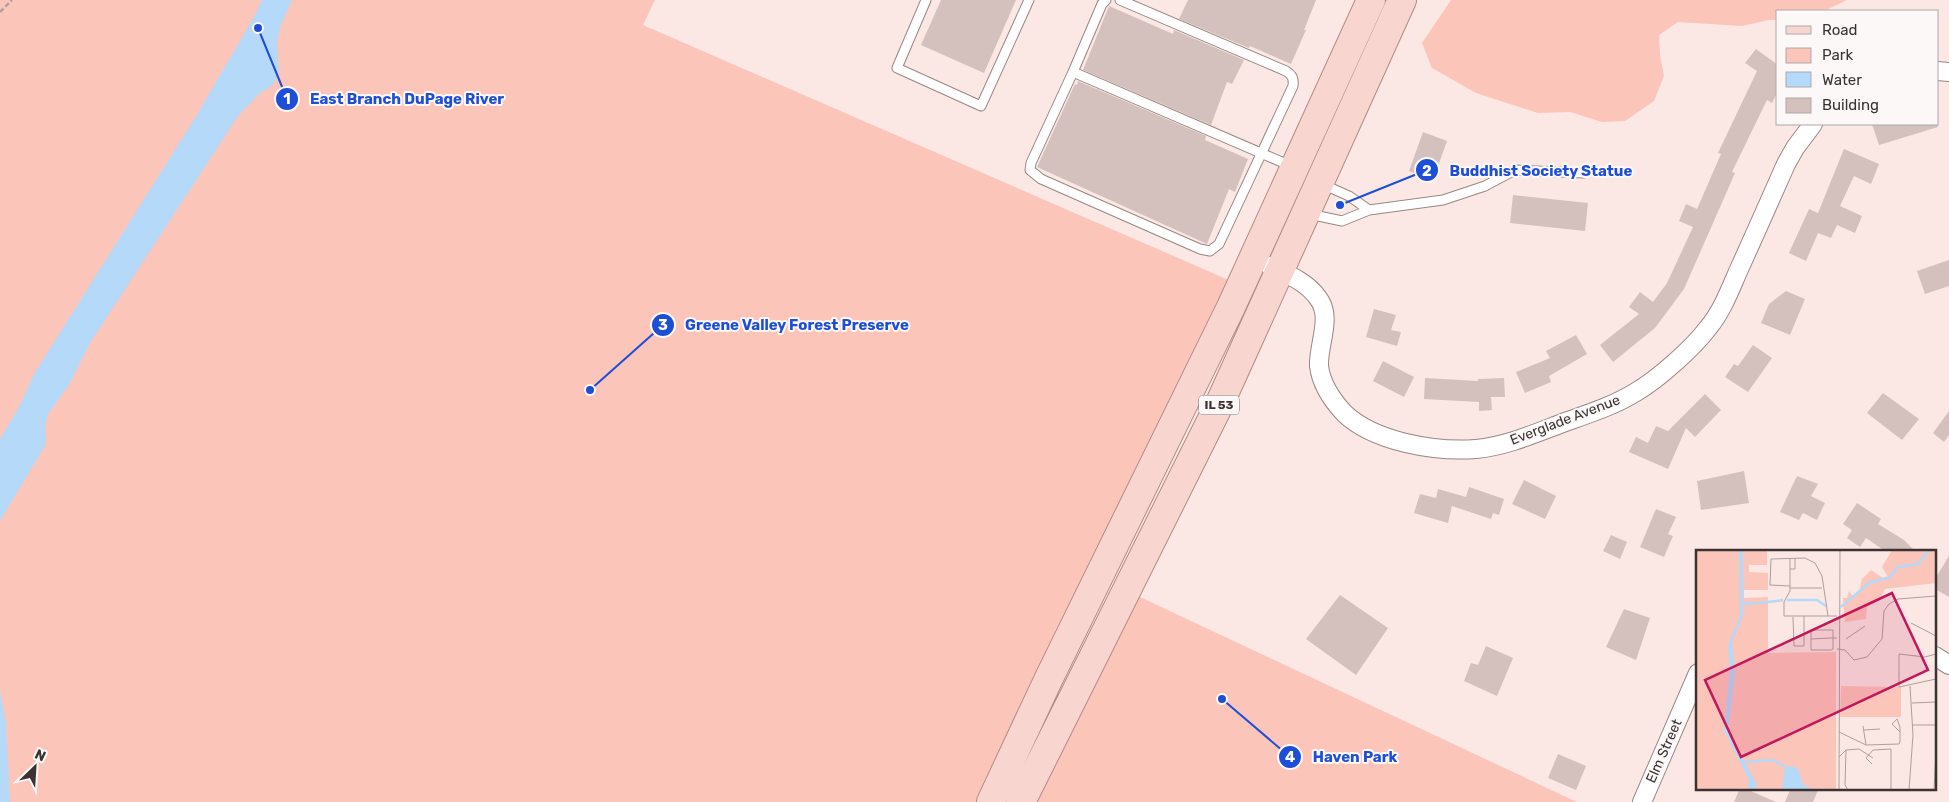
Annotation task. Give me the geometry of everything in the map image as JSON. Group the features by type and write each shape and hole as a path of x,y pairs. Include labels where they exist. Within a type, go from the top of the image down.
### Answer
{"main road":[{"name":"IL 53","path":"991,802 1049,678 1254,258 1371,0"},
{"name":"IL 53","path":"1021,802 1219,405 1402,0"}],"street":[{"name":"Everglade Avenue","path":"1254,258 1307,286 1319,298 1324,309 1325,321 1320,350 1322,380 1330,396 1353,420 1367,429 1388,438 1414,444 1475,449 1503,444 1606,407 1636,392 1662,372 1709,328 1723,304 1786,164 1812,125"},
{"path":"1936,657 1949,665"},
{"name":"Elm Street","path":"1642,802 1696,678"}],"lane":[{"path":"926,0 897,68 982,106 1030,0"},
{"path":"1106,0 1102,4 1073,72 1030,163 1030,170 1041,179 1200,249 1210,251 1219,244 1293,86 1294,80 1291,74 1120,0"},
{"path":"1073,72 1294,167"},
{"path":"1306,213 1342,221 1369,210 1443,200 1485,186 1515,170 1584,173"},
{"path":"1320,182 1349,196 1369,210"}],"path":[{"path":"0,12 12,0"}],"green space":[{"path":"0,0 655,0 643,25 1231,281 987,802 0,802"},
{"path":"1451,0 1847,0 1826,10 1776,10 1776,20 1742,26 1678,22 1659,35 1664,76 1654,101 1625,121 1602,122 1570,112 1538,113 1476,93 1432,68 1422,43"},
{"path":"1138,596 1577,802 1034,802"}],"water":[{"path":"262,0 292,0 280,27 277,42 279,74 272,86 260,93 238,116 90,343 69,385 48,414 45,427 46,444 0,521 0,439 19,407 34,374 195,118"},
{"path":"0,690 6,723 10,802 0,802"}],"building":[{"path":"941,0 1016,0 984,73 921,45"},
{"path":"1188,0 1316,0 1304,30 1306,30 1291,64 1179,19"},
{"path":"1109,6 1173,34 1174,30 1244,60 1232,84 1227,82 1211,125 1083,70"},
{"path":"1756,49 1776,64 1776,95 1772,103 1767,100 1732,172 1735,173 1684,289 1655,328 1613,362 1600,345 1639,314 1629,307 1640,292 1653,302 1667,283 1693,227 1679,221 1686,204 1697,209 1721,154 1718,153 1757,71 1745,63"},
{"path":"1078,81 1206,136 1205,140 1248,159 1235,192 1229,189 1207,244 1037,167"},
{"path":"1872,125 1937,125 1938,127 1879,145"},
{"path":"1423,132 1447,141 1433,180 1409,171"},
{"path":"1844,149 1879,164 1871,184 1854,176 1840,206 1862,216 1855,233 1837,225 1831,238 1818,233 1806,261 1789,253 1809,209 1818,213"},
{"path":"1513,195 1588,203 1585,231 1510,223"},
{"path":"1949,260 1949,286 1925,294 1917,271"},
{"path":"1786,291 1805,299 1790,335 1761,323 1769,304"},
{"path":"1374,309 1396,315 1391,330 1401,332 1397,346 1366,337"},
{"path":"1576,335 1587,354 1549,376 1551,382 1525,393 1516,372 1550,358 1546,351"},
{"path":"1753,345 1772,358 1748,392 1725,377 1734,364 1738,366"},
{"path":"1383,361 1414,377 1404,397 1373,381"},
{"path":"1425,378 1478,381 1478,379 1504,378 1505,397 1491,397 1492,410 1479,411 1479,402 1424,399"},
{"path":"1883,393 1919,419 1902,440 1867,413"},
{"path":"1705,394 1721,410 1695,437 1686,428 1668,469 1629,452 1636,437 1648,443 1656,426 1668,431"},
{"path":"1949,411 1949,435 1944,442 1933,433"},
{"path":"1744,471 1749,503 1701,510 1697,481"},
{"path":"1797,476 1818,484 1811,496 1825,503 1817,520 1803,513 1799,520 1780,512"},
{"path":"1524,480 1556,496 1545,519 1512,504"},
{"path":"1469,487 1504,499 1499,515 1493,513 1491,519 1452,506 1448,523 1414,513 1420,494 1436,498 1438,489 1466,497"},
{"path":"1857,503 1881,519 1878,524 1904,540 1914,550 1884,550 1866,538 1860,547 1847,538 1852,530 1843,524"},
{"path":"1656,509 1676,517 1668,534 1673,536 1664,557 1640,547"},
{"path":"1611,535 1627,542 1620,559 1603,551"},
{"path":"1949,556 1949,597 1936,590 1936,577"},
{"path":"1340,595 1388,628 1356,675 1306,639"},
{"path":"1624,609 1650,618 1636,660 1606,647"},
{"path":"1486,646 1513,658 1497,696 1464,681 1471,663 1478,665"},
{"path":"1558,754 1586,766 1576,790 1548,778"},
{"path":"1739,790 1749,790 1776,802 1734,802"},
{"path":"1790,790 1818,790 1813,802 1785,802"}],"place":[{"name":"East Branch DuPage River","path":"258,28"},
{"name":"Buddhist Society Statue","path":"1340,205"},
{"name":"Greene Valley Forest Preserve","path":"590,390"},
{"name":"Haven Park","path":"1222,699"}]}
